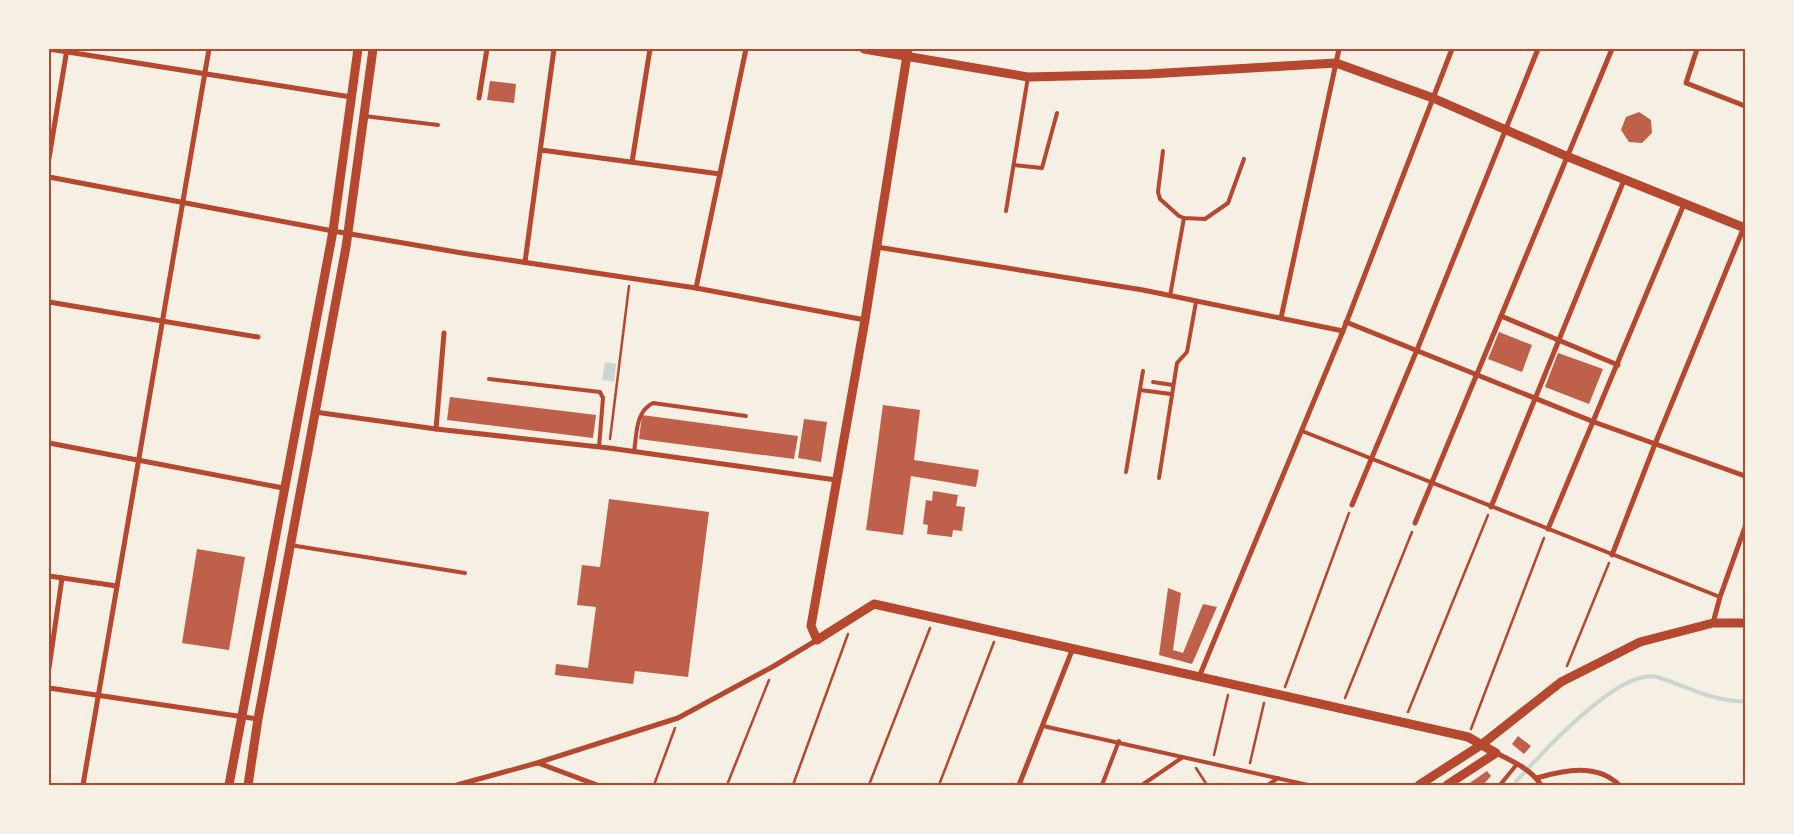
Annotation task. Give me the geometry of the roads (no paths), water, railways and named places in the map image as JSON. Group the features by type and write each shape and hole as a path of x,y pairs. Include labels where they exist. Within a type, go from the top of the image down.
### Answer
{"street":[{"path":"83,785 209,49"},
{"path":"229,785 333,231 358,49"},
{"path":"248,785 258,719 348,233 373,49"},
{"path":"478,98 486,49"},
{"path":"525,262 554,49"},
{"path":"632,162 650,49"},
{"path":"696,288 746,49"},
{"path":"864,49 907,52 1028,77 1149,74 1336,63 1433,98 1624,180 1745,227 1655,444 1612,555"},
{"path":"1281,318 1339,49"},
{"path":"1199,677 1346,322 1452,49"},
{"path":"1352,505 1417,350 1538,49"},
{"path":"1415,523 1612,49"},
{"path":"1697,49 1686,83 1745,106"},
{"path":"49,50 67,51 205,75 352,97"},
{"path":"49,158 67,51"},
{"path":"817,640 811,626 865,320 907,52"},
{"path":"541,150 720,174"},
{"path":"49,177 333,231 696,288 865,320"},
{"path":"1491,507 1624,180"},
{"path":"1548,529 1684,204"},
{"path":"876,247 1170,296 1342,331"},
{"path":"49,302 258,337"},
{"path":"1501,316 1618,365"},
{"path":"1346,322 1594,422 1745,476"},
{"path":"436,429 444,333"},
{"path":"315,412 436,429 609,448 836,480"},
{"path":"49,443 284,488"},
{"path":"1714,624 1720,597 1745,527"},
{"path":"49,576 117,586"},
{"path":"49,668 62,578"},
{"path":"457,785 537,763 678,718 774,666 874,604 1468,737 1517,764 1537,778 1541,785"},
{"path":"1419,785 1480,745 1561,682 1640,642 1714,624 1745,623"},
{"path":"1019,785 1073,648"},
{"path":"49,688 241,718 258,719"},
{"path":"1447,785 1496,753"},
{"path":"537,763 597,785"},
{"path":"1537,778 1571,770 1584,770 1613,779 1619,785"}],"lane":[{"path":"1006,211 1028,77"},
{"path":"1014,164 1042,168 1057,113"},
{"path":"364,116 438,125"},
{"path":"1163,151 1158,192 1160,199 1179,216 1184,218 1205,219 1228,203 1244,159"},
{"path":"1170,296 1184,218"},
{"path":"1159,478 1177,363 1187,352 1196,302"},
{"path":"1126,472 1144,371"},
{"path":"488,379 600,392 604,398 599,447"},
{"path":"1153,382 1173,385"},
{"path":"1140,390 1171,394"},
{"path":"634,452 640,416 644,408 653,403 746,416"},
{"path":"1302,431 1720,597"},
{"path":"290,545 465,573"},
{"path":"1043,726 1119,741 1308,785"},
{"path":"1102,785 1119,741"},
{"path":"1142,785 1183,757"},
{"path":"1500,785 1517,764"},
{"path":"1268,785 1278,778"}],"waterway":[{"path":"1513,785 1540,755 1580,717 1622,686 1641,678 1657,677 1712,696 1734,701 1745,701"}]}
